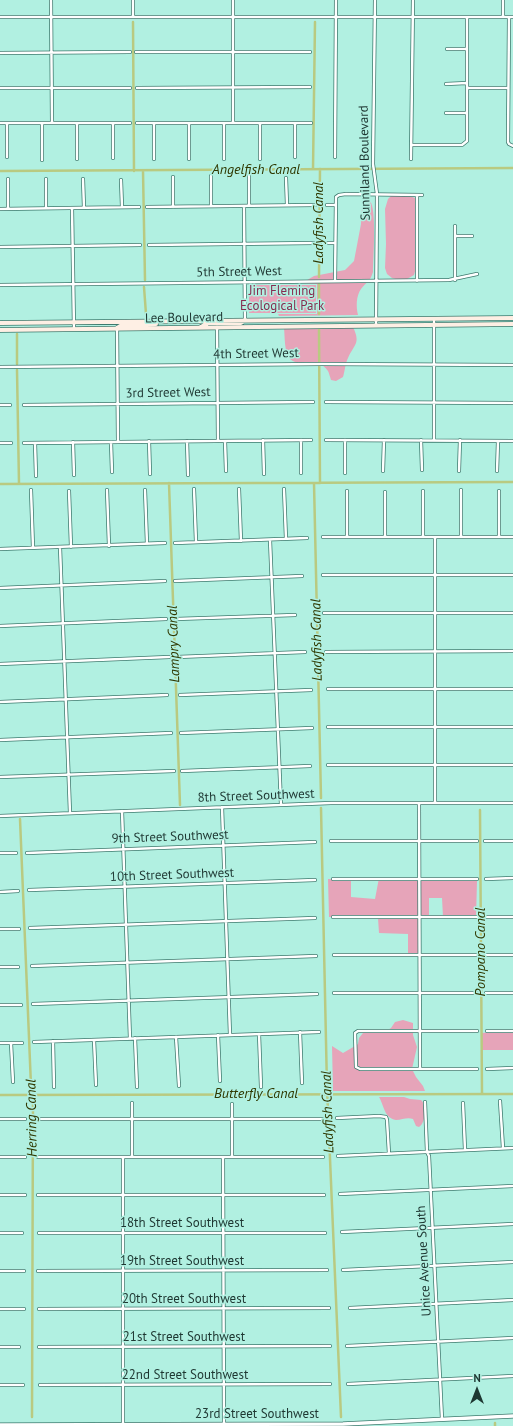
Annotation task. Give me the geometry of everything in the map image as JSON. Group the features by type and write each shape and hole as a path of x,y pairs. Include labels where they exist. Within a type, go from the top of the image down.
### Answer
{"main road":[{"name":"Lee Boulevard","path":"0,323 513,318"},
{"path":"200,328 208,323 241,323 245,320"},
{"path":"117,328 122,325 157,324 160,321"},
{"name":"Lee Boulevard","path":"0,330 513,324"}],"street":[{"path":"51,0 52,123"},
{"path":"133,0 133,17"},
{"path":"233,0 233,123"},
{"path":"335,157 336,0"},
{"name":"Sunniland Boulevard","path":"375,0 373,164 377,194 376,325"},
{"path":"412,159 413,0"},
{"path":"503,0 503,17"},
{"path":"0,17 513,17"},
{"path":"412,145 462,145 467,142 467,17"},
{"path":"509,17 508,132 510,144 513,146"},
{"path":"447,49 467,49"},
{"path":"0,53 130,52"},
{"path":"136,52 310,52"},
{"path":"446,84 467,83"},
{"path":"137,88 310,87"},
{"path":"0,88 130,88"},
{"path":"467,88 508,88"},
{"path":"446,113 467,113"},
{"path":"7,123 7,158"},
{"path":"42,123 42,160"},
{"path":"77,123 77,159"},
{"path":"112,123 112,158"},
{"path":"0,124 130,123"},
{"path":"137,123 311,123"},
{"path":"154,123 154,159"},
{"path":"189,123 189,159"},
{"path":"224,123 224,159"},
{"path":"260,123 260,159"},
{"path":"295,123 295,157"},
{"path":"211,176 211,206"},
{"path":"249,176 249,206"},
{"path":"172,177 173,207"},
{"path":"286,178 287,205"},
{"path":"8,179 8,208"},
{"path":"46,179 46,208"},
{"path":"84,179 84,208"},
{"path":"121,180 122,207"},
{"path":"335,281 336,197 346,194 422,195"},
{"path":"416,195 417,280"},
{"path":"148,207 315,205"},
{"path":"327,205 335,205"},
{"path":"244,206 245,320"},
{"path":"0,209 139,207"},
{"path":"72,208 74,329"},
{"path":"455,226 455,280"},
{"path":"455,236 472,236"},
{"path":"149,245 314,243"},
{"path":"324,243 335,243"},
{"path":"0,247 140,245"},
{"name":"5th Street West","path":"0,284 455,280 477,274"},
{"path":"434,318 434,440"},
{"path":"217,327 218,441"},
{"path":"117,328 118,442"},
{"name":"4th Street West","path":"0,367 316,364 513,365"},
{"name":"3rd Street West","path":"24,405 313,402"},
{"path":"326,402 513,403"},
{"path":"0,405 10,405"},
{"path":"263,440 264,474"},
{"path":"301,440 301,473"},
{"path":"24,443 311,440"},
{"path":"326,440 513,441"},
{"path":"345,440 345,473"},
{"path":"383,471 384,440"},
{"path":"421,440 422,470"},
{"path":"459,471 460,440"},
{"path":"149,441 150,474"},
{"path":"187,441 188,475"},
{"path":"225,441 226,471"},
{"path":"498,441 498,471"},
{"path":"73,442 74,475"},
{"path":"111,442 112,472"},
{"path":"0,443 11,443"},
{"path":"36,443 36,476"},
{"path":"239,489 241,540"},
{"path":"284,489 286,539"},
{"path":"31,490 33,548"},
{"path":"107,490 109,546"},
{"path":"145,490 147,544"},
{"path":"194,490 196,542"},
{"path":"461,490 461,537"},
{"path":"69,491 71,547"},
{"path":"347,491 347,537"},
{"path":"423,491 423,537"},
{"path":"499,491 499,537"},
{"path":"385,492 385,537"},
{"path":"435,537 435,803"},
{"path":"323,538 513,537"},
{"path":"175,543 307,538"},
{"path":"270,540 281,805"},
{"path":"0,550 165,543"},
{"path":"60,547 70,813"},
{"path":"323,575 513,575"},
{"path":"175,581 302,576"},
{"path":"0,588 165,581"},
{"path":"324,614 513,613"},
{"path":"176,619 295,614"},
{"path":"0,626 166,619"},
{"path":"326,652 513,651"},
{"path":"178,657 305,652"},
{"path":"0,664 169,657"},
{"path":"328,689 513,689"},
{"path":"180,695 311,690"},
{"path":"0,702 167,695"},
{"path":"328,727 513,727"},
{"path":"181,733 312,728"},
{"path":"0,740 171,733"},
{"path":"328,765 513,765"},
{"path":"182,771 310,766"},
{"path":"0,777 174,771"},
{"path":"419,803 420,1069"},
{"name":"8th Street Southwest","path":"0,816 281,805 513,803"},
{"path":"222,807 230,1035"},
{"path":"122,811 130,1039"},
{"path":"485,841 513,840"},
{"path":"331,841 477,841"},
{"name":"9th Street Southwest","path":"27,852 315,842"},
{"path":"0,853 16,853"},
{"path":"486,879 513,878"},
{"path":"333,879 477,879"},
{"name":"10th Street Southwest","path":"28,890 315,880"},
{"path":"0,892 18,891"},
{"path":"486,916 513,916"},
{"path":"333,917 477,917"},
{"path":"30,928 315,918"},
{"path":"0,929 20,929"},
{"path":"334,955 477,955"},
{"path":"486,955 513,955"},
{"path":"32,966 316,956"},
{"path":"0,968 18,967"},
{"path":"334,993 477,993"},
{"path":"486,993 513,993"},
{"path":"32,1004 317,994"},
{"path":"0,1006 21,1005"},
{"path":"477,1031 358,1031 355,1033 356,1067 360,1069 478,1069"},
{"path":"487,1031 513,1031"},
{"path":"300,1032 302,1083"},
{"path":"34,1042 318,1032"},
{"path":"259,1034 261,1087"},
{"path":"218,1035 220,1081"},
{"path":"176,1037 178,1086"},
{"path":"135,1038 137,1087"},
{"path":"94,1040 96,1085"},
{"path":"53,1042 54,1087"},
{"path":"0,1043 22,1043"},
{"path":"12,1043 13,1082"},
{"path":"487,1068 513,1068"},
{"path":"500,1101 503,1148"},
{"name":"Unice Avenue South","path":"425,1102 427,1152 429,1156 431,1190 442,1419"},
{"path":"132,1103 132,1157"},
{"path":"463,1103 465,1150"},
{"path":"232,1104 232,1157"},
{"path":"336,1118 385,1117 387,1120 389,1154"},
{"path":"38,1119 322,1118"},
{"path":"0,1119 25,1119"},
{"path":"338,1156 513,1148"},
{"path":"38,1157 323,1156"},
{"path":"0,1157 25,1157"},
{"path":"123,1157 123,1425"},
{"path":"223,1157 224,1424"},
{"path":"340,1194 513,1186"},
{"path":"38,1195 324,1194"},
{"path":"0,1195 25,1195"},
{"path":"342,1232 513,1224"},
{"path":"0,1233 22,1233"},
{"name":"18th Street Southwest","path":"39,1233 325,1233"},
{"path":"343,1270 513,1262"},
{"name":"19th Street Southwest","path":"38,1271 327,1270"},
{"path":"0,1271 24,1271"},
{"path":"350,1308 513,1300"},
{"name":"20th Street Southwest","path":"39,1309 329,1308"},
{"path":"0,1309 24,1309"},
{"path":"347,1346 513,1338"},
{"name":"21st Street Southwest","path":"39,1347 330,1346"},
{"path":"0,1347 19,1347"},
{"path":"348,1384 513,1376"},
{"name":"22nd Street Southwest","path":"40,1385 330,1384"},
{"path":"0,1385 23,1385"},
{"name":"23rd Street Southwest","path":"0,1425 343,1424 513,1416"},
{"path":"413,1421 413,1426"}],"green space":[{"path":"392,195 407,195 415,198 416,268 414,275 407,279 399,280 392,278 387,274 385,268 385,209 388,199"},
{"path":"370,201 373,214 373,272 371,278 361,289 358,295 358,315 279,316 278,314 317,314 317,284 302,283 314,276 345,270 354,261 361,224 362,207 363,203"},
{"name":"Jim Fleming Ecological Park","path":"249,285 316,285 316,313 249,313"},
{"path":"353,327 357,341 347,360 343,377 336,381 331,380 328,371 323,366 313,363 294,361 288,356 284,328"},
{"path":"379,878 477,881 476,918 443,917 442,898 429,898 429,916 419,916 419,956 408,955 408,934 379,933 378,918 329,917 328,879 351,880 351,897 375,899"},
{"path":"403,1020 413,1023 413,1035 417,1047 412,1069 425,1091 333,1091 332,1046 343,1053 358,1044 359,1038 363,1033 386,1031 391,1028 395,1022"},
{"path":"513,1031 513,1050 481,1050 481,1033"},
{"path":"379,1097 404,1097 421,1100 425,1110 423,1122 419,1127 416,1126 411,1118 396,1120 392,1119 385,1111"}],"waterway":[{"path":"133,22 134,171"},
{"path":"313,169 315,22"},
{"name":"Angelfish Canal","path":"0,171 513,168"},
{"name":"Ladyfish Canal","path":"319,277 320,169"},
{"path":"143,171 145,280"},
{"name":"Ladyfish Canal","path":"319,284 319,314"},
{"path":"144,287 146,314"},
{"name":"Ladyfish Canal","path":"319,330 320,483"},
{"path":"17,334 17,364"},
{"path":"17,370 19,484"},
{"path":"0,484 513,482"},
{"name":"Lampry Canal","path":"169,483 180,805"},
{"name":"Ladyfish Canal","path":"314,483 321,798"},
{"name":"Ladyfish Canal","path":"321,808 327,1088 341,1417"},
{"name":"Pompano Canal","path":"480,810 482,1094"},
{"name":"Herring Canal","path":"20,819 31,1086 33,1095 32,1417"},
{"name":"Butterfly Canal","path":"0,1095 513,1094"}]}
